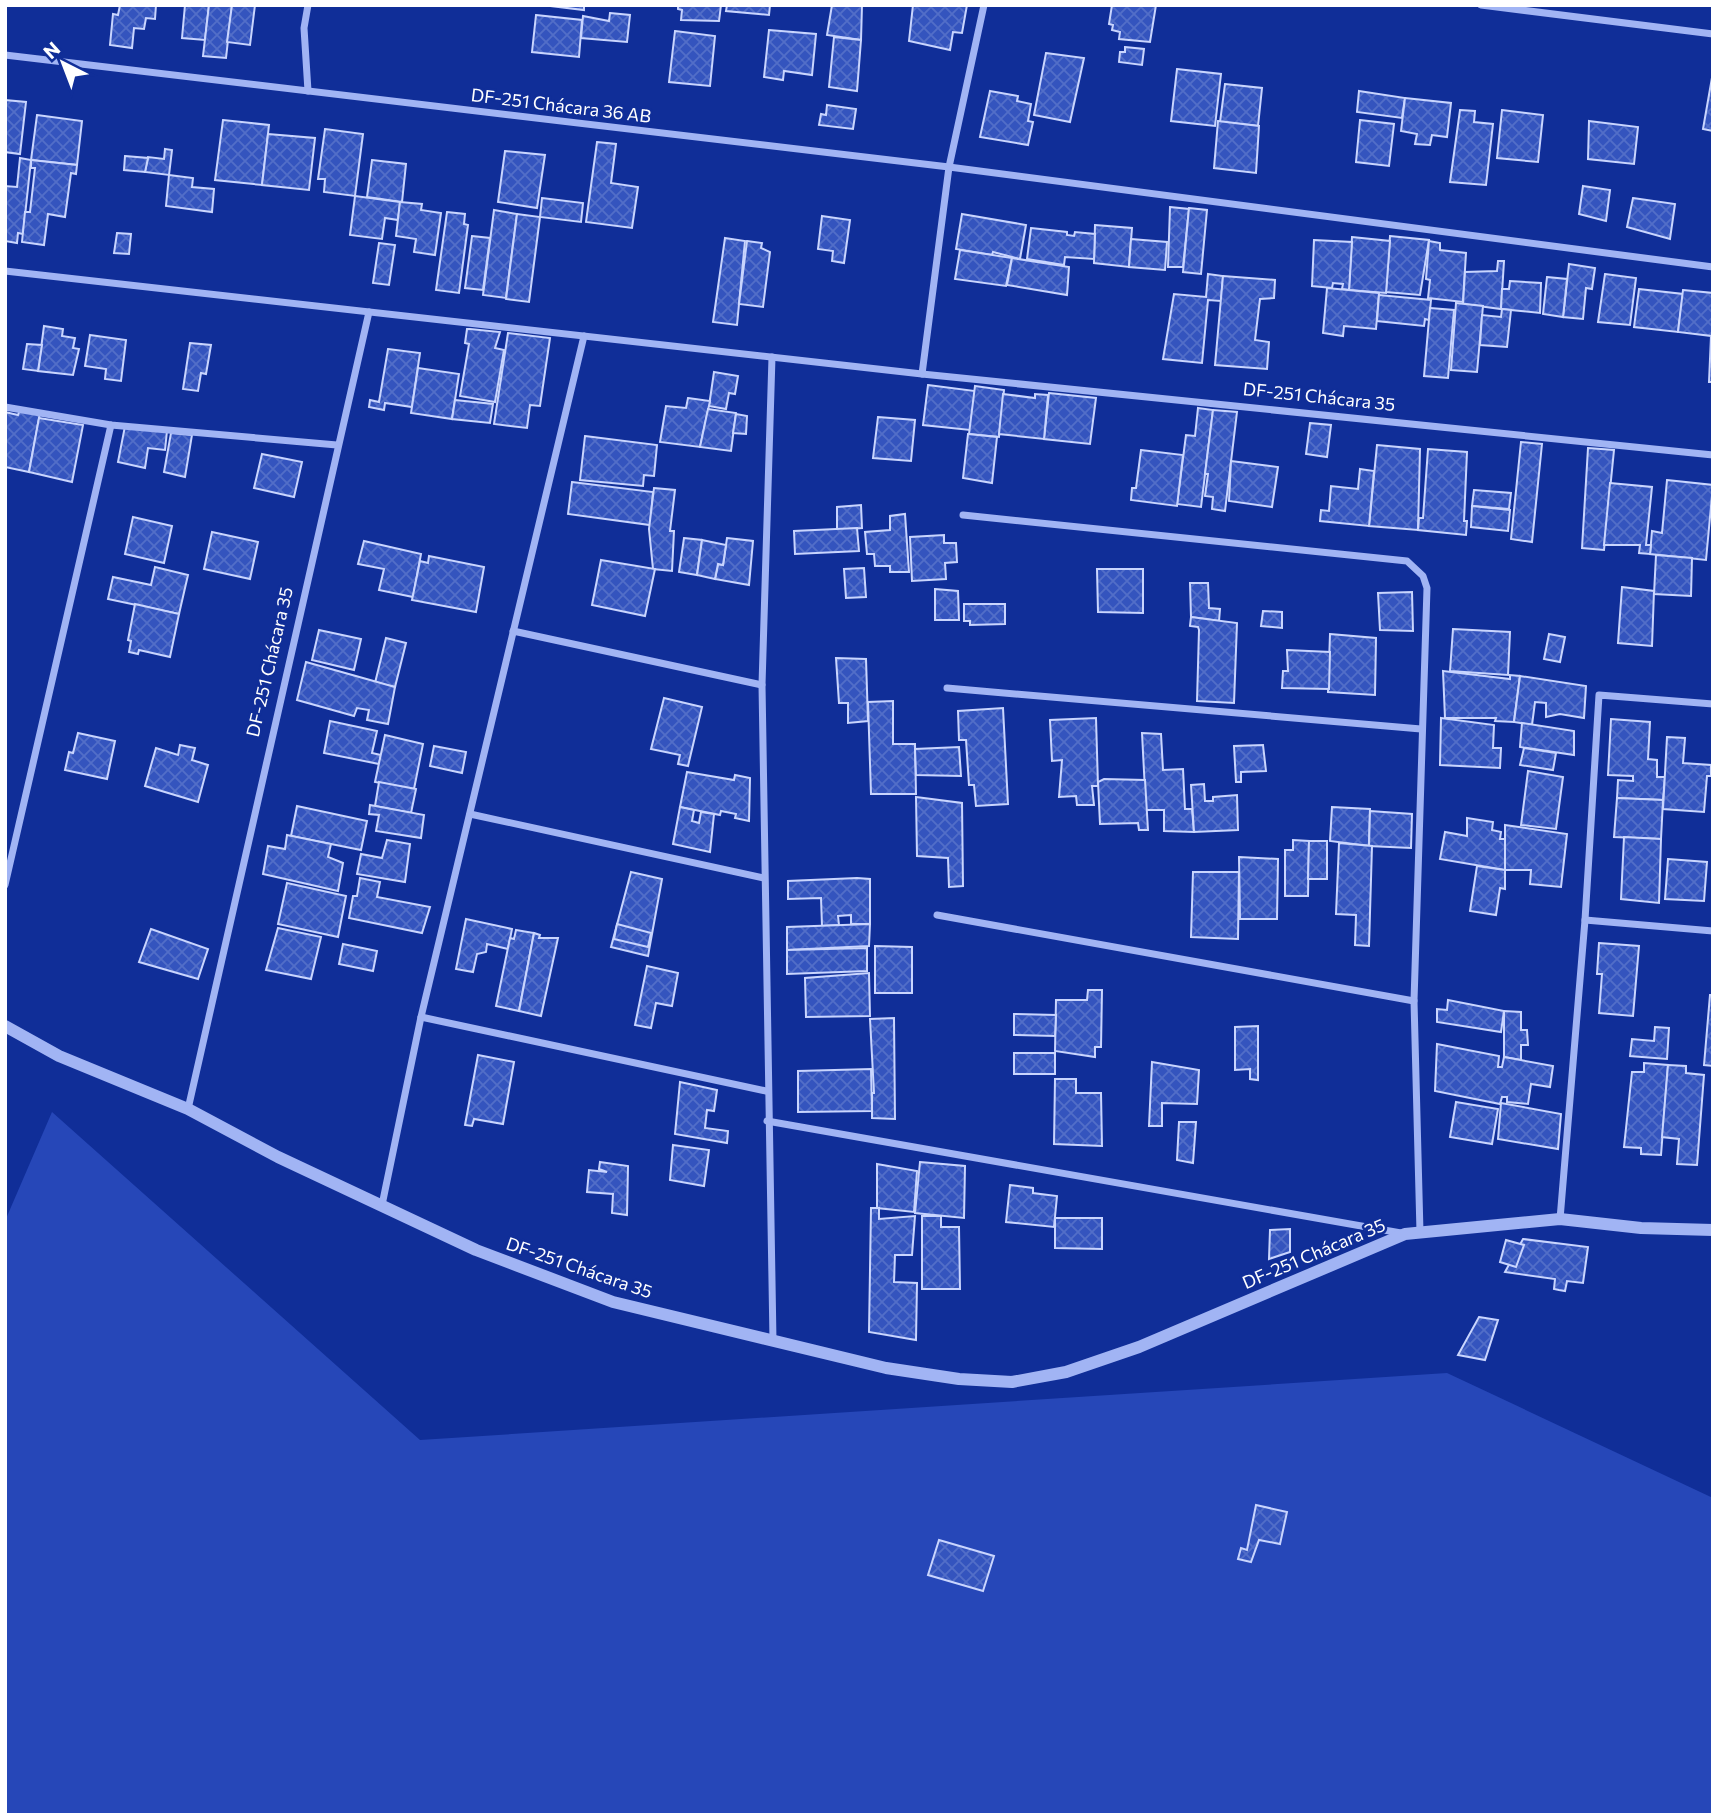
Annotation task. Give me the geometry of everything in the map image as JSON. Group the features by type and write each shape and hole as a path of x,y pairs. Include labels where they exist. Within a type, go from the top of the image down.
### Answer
{"street":[{"path":"308,5 304,28 308,91"},
{"path":"922,374 949,167 984,5"},
{"path":"1481,5 1713,34"},
{"name":"DF-251 Chácara 36 AB","path":"5,55 949,167"},
{"path":"949,167 1713,267"},
{"name":"DF-251 Chácara 35","path":"5,271 922,374 1713,455"},
{"name":"DF-251 Chácara 35","path":"188,1109 369,312"},
{"path":"382,1205 421,1017 584,336"},
{"path":"772,356 762,685 766,1091 773,1341"},
{"path":"5,407 111,425 337,445"},
{"path":"5,885 111,425"},
{"path":"962,515 1407,561 1423,576 1427,588 1420,729 1414,1001 1420,1232"},
{"path":"513,631 762,685"},
{"path":"947,688 1420,729"},
{"path":"1560,1219 1585,920 1599,695 1713,704"},
{"path":"470,814 764,878"},
{"path":"937,915 1414,1001"},
{"path":"1585,920 1713,931"},
{"path":"421,1017 766,1091"},
{"name":"DF-251 Chácara 35","path":"5,1026 59,1056 188,1109 278,1157 476,1250 613,1302 886,1368 959,1379 1026,1379 1066,1372 1139,1348 1405,1234"},
{"name":"DF-251 Chácara 35","path":"767,1121 1405,1234"},
{"path":"1405,1234 1560,1219 1640,1228 1713,1230"}],"shaded area":[{"path":"52,1112 420,1440 1447,1373 1713,1498 1713,1815 5,1815 5,1221"}],"building":[{"path":"120,5 156,5 155,19 146,18 144,29 134,28 132,48 110,45 113,14 118,15"},
{"path":"185,5 209,5 205,40 182,38"},
{"path":"209,5 232,5 226,58 203,56"},
{"path":"232,5 255,5 250,45 227,42"},
{"path":"542,5 584,5 584,10"},
{"path":"678,5 721,5 719,21 681,20 682,10 678,9"},
{"path":"727,5 770,5 769,15 726,11"},
{"path":"832,5 862,5 861,40 827,35"},
{"path":"913,5 967,5 962,33 953,32 950,50 909,41"},
{"path":"1112,5 1156,5 1150,42 1119,39 1120,32 1112,30 1113,25 1109,24"},
{"path":"610,13 630,15 627,42 581,38 583,16 609,21"},
{"path":"536,15 582,20 579,57 532,52"},
{"path":"769,30 816,34 812,75 784,71 783,80 764,77"},
{"path":"675,31 715,36 710,86 669,82"},
{"path":"834,37 861,40 857,91 829,87"},
{"path":"1125,47 1144,49 1142,65 1119,62 1120,52 1125,52"},
{"path":"1046,53 1084,58 1070,122 1034,115"},
{"path":"1177,69 1221,74 1215,126 1171,121"},
{"path":"1713,72 1713,131 1703,129"},
{"path":"1225,84 1262,88 1258,126 1220,122"},
{"path":"990,91 1018,96 1017,101 1031,104 1028,121 1033,122 1028,145 980,137"},
{"path":"1359,91 1405,98 1402,118 1357,112"},
{"path":"1405,98 1451,103 1447,137 1432,135 1430,145 1415,144 1417,134 1401,131"},
{"path":"5,100 26,102 20,154 5,152"},
{"path":"827,105 856,109 853,129 819,125 821,114 826,115"},
{"path":"1460,110 1475,111 1474,122 1493,124 1486,185 1450,182"},
{"path":"1502,110 1543,115 1538,162 1497,158"},
{"path":"37,115 82,121 77,165 31,160"},
{"path":"223,120 269,125 262,185 215,180"},
{"path":"1360,120 1394,124 1389,166 1356,162"},
{"path":"1218,121 1259,126 1256,173 1214,168"},
{"path":"1589,121 1638,127 1634,164 1588,159"},
{"path":"325,129 363,134 355,196 324,192 325,179 318,179"},
{"path":"268,134 315,138 309,190 262,185"},
{"path":"597,142 616,144 611,183 638,187 632,228 586,222"},
{"path":"165,149 172,150 169,175 145,172 148,157 164,159"},
{"path":"505,151 545,155 537,208 498,202"},
{"path":"125,156 148,158 145,172 124,170"},
{"path":"20,158 31,160 23,234 18,233 17,243 5,241 5,186 17,187"},
{"path":"31,160 77,165 76,174 71,173 65,217 48,214 44,245 22,242 25,212 30,212 35,168 31,168"},
{"path":"372,160 406,164 402,202 367,197"},
{"path":"169,175 193,178 192,187 214,189 212,212 166,206"},
{"path":"1583,186 1610,190 1606,221 1579,214"},
{"path":"355,196 400,202 398,220 385,218 382,239 350,235"},
{"path":"542,198 583,203 581,222 540,217"},
{"path":"1633,198 1675,204 1670,239 1627,227"},
{"path":"400,202 422,204 421,210 441,213 435,255 414,252 416,239 396,236"},
{"path":"1170,207 1189,209 1183,267 1168,267"},
{"path":"1189,208 1207,210 1201,274 1183,272"},
{"path":"494,210 517,214 506,298 483,295"},
{"path":"447,212 465,214 464,224 468,225 459,293 436,290"},
{"path":"517,214 540,217 529,302 506,299"},
{"path":"962,214 1026,225 1020,259 993,252 992,255 956,249"},
{"path":"822,216 850,220 844,263 832,261 833,251 818,249"},
{"path":"1095,225 1132,228 1129,267 1094,263"},
{"path":"1031,228 1067,232 1067,235 1074,236 1075,232 1095,234 1094,259 1065,257 1064,265 1027,259"},
{"path":"117,233 131,234 129,254 114,253"},
{"path":"472,236 490,238 483,290 465,288"},
{"path":"1390,236 1429,240 1420,295 1386,292"},
{"path":"1352,237 1390,241 1386,293 1349,290"},
{"path":"725,238 745,241 737,325 713,322"},
{"path":"1131,239 1167,242 1165,270 1129,267"},
{"path":"1314,240 1352,242 1349,290 1342,289 1343,284 1333,283 1332,288 1312,286"},
{"path":"747,241 762,243 761,248 770,252 763,307 739,304"},
{"path":"1429,241 1440,243 1440,250 1466,253 1463,302 1428,298 1430,280 1426,279"},
{"path":"379,243 395,245 389,285 373,283"},
{"path":"960,250 1012,258 1006,286 955,279"},
{"path":"1012,258 1069,267 1067,295 1007,285"},
{"path":"1498,261 1504,261 1501,309 1463,304 1465,272 1497,271"},
{"path":"1569,264 1595,268 1592,289 1586,288 1583,319 1563,317"},
{"path":"1208,274 1223,276 1221,301 1208,300 1202,363 1163,359 1174,294 1206,297"},
{"path":"1605,274 1636,278 1630,325 1598,322"},
{"path":"1223,276 1275,280 1274,298 1260,299 1255,340 1269,342 1267,369 1215,365"},
{"path":"1547,277 1567,279 1563,317 1543,314"},
{"path":"1510,281 1541,283 1540,313 1501,309 1502,289 1509,289"},
{"path":"1327,288 1379,293 1376,329 1344,326 1343,336 1323,333"},
{"path":"1639,289 1683,294 1678,332 1634,327"},
{"path":"1683,290 1713,293 1713,382 1709,382 1711,336 1678,332"},
{"path":"1379,295 1431,300 1429,320 1425,319 1424,326 1377,321"},
{"path":"1456,303 1483,306 1477,372 1451,370"},
{"path":"1430,308 1454,310 1448,378 1424,376"},
{"path":"1502,309 1511,310 1507,347 1480,345 1482,315 1501,317"},
{"path":"44,326 63,329 62,336 75,338 73,348 79,349 73,375 38,371"},
{"path":"467,329 500,332 495,348 504,350 495,402 460,396 469,344 465,343"},
{"path":"508,333 550,338 540,406 530,405 527,428 494,424"},
{"path":"90,335 126,340 121,381 105,379 106,369 85,366"},
{"path":"190,343 211,345 206,374 201,373 198,391 183,389"},
{"path":"27,344 42,345 38,371 23,369"},
{"path":"388,349 420,353 412,407 385,403 384,410 369,407 370,400 379,402"},
{"path":"418,368 459,374 452,419 411,413"},
{"path":"714,372 738,376 735,394 729,393 726,409 709,406"},
{"path":"928,385 975,391 970,430 923,425"},
{"path":"975,386 1004,390 999,437 969,434"},
{"path":"1049,393 1096,398 1090,444 1044,439"},
{"path":"1003,394 1035,398 1035,394 1048,395 1044,439 999,434"},
{"path":"688,398 710,401 700,447 660,442 666,406 686,408"},
{"path":"455,400 493,404 490,423 452,419"},
{"path":"1198,408 1213,410 1201,507 1177,504 1186,435 1195,436"},
{"path":"708,409 736,413 731,451 700,447"},
{"path":"20,410 40,413 29,472 5,467 5,412 18,415"},
{"path":"1213,410 1237,412 1225,511 1212,509 1213,497 1205,496"},
{"path":"736,414 747,416 746,434 733,433"},
{"path":"878,417 915,420 911,461 873,458"},
{"path":"39,418 83,425 72,482 29,472"},
{"path":"1310,423 1331,425 1327,457 1306,454"},
{"path":"125,426 167,431 165,450 148,448 145,468 118,462"},
{"path":"171,433 192,435 185,477 164,472"},
{"path":"968,434 997,437 992,483 963,478"},
{"path":"585,436 657,445 654,476 644,475 643,486 580,480"},
{"path":"1521,442 1542,444 1532,542 1511,539"},
{"path":"1377,445 1420,449 1418,530 1369,526"},
{"path":"1588,448 1614,450 1604,550 1582,548"},
{"path":"1428,449 1467,452 1464,521 1467,521 1466,535 1418,530 1419,518 1423,518"},
{"path":"1141,450 1183,455 1177,506 1131,500 1132,488 1136,488"},
{"path":"262,454 302,462 294,497 254,488"},
{"path":"1231,461 1278,467 1272,507 1229,501"},
{"path":"1360,469 1374,471 1369,526 1320,521 1321,510 1329,511 1331,486 1358,489"},
{"path":"1667,480 1713,485 1706,560 1650,554 1652,531 1662,533"},
{"path":"572,482 653,492 650,525 568,514"},
{"path":"1610,483 1652,487 1646,545 1651,545 1650,554 1639,553 1640,545 1604,545"},
{"path":"654,488 675,490 670,531 674,531 672,571 653,569 649,529"},
{"path":"1474,490 1511,493 1509,509 1472,506"},
{"path":"861,505 862,528 837,530 837,507"},
{"path":"1472,506 1510,510 1508,531 1471,527"},
{"path":"905,514 909,572 890,572 890,566 875,566 874,554 867,554 865,532 890,530 890,516"},
{"path":"133,517 172,526 164,563 125,554"},
{"path":"857,528 859,551 795,554 794,531"},
{"path":"212,532 258,542 250,579 204,569"},
{"path":"944,535 944,543 956,543 957,562 945,563 946,579 912,581 910,537"},
{"path":"684,538 702,540 697,575 679,572"},
{"path":"727,538 753,541 749,585 715,579 718,564 723,565"},
{"path":"702,540 726,545 723,565 718,564 715,579 697,575"},
{"path":"364,541 421,554 413,597 379,590 384,569 358,564"},
{"path":"1656,555 1692,558 1691,596 1654,594"},
{"path":"429,556 484,567 476,612 412,600 420,561 428,563"},
{"path":"601,560 655,569 645,616 592,605"},
{"path":"155,567 188,575 179,614 108,599 113,577 151,585"},
{"path":"864,568 866,597 846,598 844,569"},
{"path":"1097,569 1143,569 1143,613 1098,612"},
{"path":"1190,583 1208,583 1209,608 1220,609 1219,621 1191,617"},
{"path":"1622,587 1654,591 1652,646 1618,643"},
{"path":"935,589 958,591 959,620 935,620"},
{"path":"1412,592 1413,631 1380,630 1378,593"},
{"path":"135,604 179,614 170,657 139,650 138,654 129,652 131,641 128,640"},
{"path":"964,604 1005,604 1005,624 970,625 970,621 964,621"},
{"path":"1263,611 1282,612 1282,628 1261,626"},
{"path":"1191,617 1237,623 1234,703 1197,701 1199,630 1198,627 1190,626"},
{"path":"1453,629 1510,632 1508,675 1450,671"},
{"path":"319,630 361,639 354,670 312,660"},
{"path":"1330,634 1376,638 1375,695 1328,692"},
{"path":"1549,634 1565,637 1560,662 1544,659"},
{"path":"386,638 406,643 395,687 375,683"},
{"path":"1287,650 1330,652 1329,689 1282,688 1283,671 1288,671"},
{"path":"836,658 866,659 868,721 848,723 848,703 839,703"},
{"path":"306,662 395,687 388,724 367,720 369,710 357,708 354,716 297,700"},
{"path":"1443,671 1510,679 1510,675 1520,676 1514,722 1495,721 1496,718 1445,718"},
{"path":"1520,676 1586,686 1584,718 1560,714 1546,717 1546,703 1535,702 1532,725 1514,722"},
{"path":"664,698 702,707 688,766 678,764 680,755 651,749"},
{"path":"893,701 893,744 915,744 916,794 871,794 868,702"},
{"path":"1003,708 1008,804 976,806 974,785 969,785 966,740 959,740 958,711"},
{"path":"1096,718 1098,786 1092,786 1094,805 1077,805 1076,796 1059,797 1062,760 1052,761 1050,720"},
{"path":"1441,718 1494,725 1493,748 1501,748 1500,768 1440,765"},
{"path":"1611,719 1650,722 1648,759 1657,760 1657,777 1665,777 1663,800 1617,798 1618,780 1633,781 1633,776 1608,775"},
{"path":"330,721 377,731 372,753 381,755 379,764 324,753"},
{"path":"1522,723 1574,731 1574,755 1520,747"},
{"path":"78,733 115,741 107,779 65,770 69,752 73,753"},
{"path":"1142,733 1161,734 1163,770 1183,769 1185,809 1192,809 1194,832 1164,831 1164,810 1146,810"},
{"path":"385,735 423,744 414,789 375,782"},
{"path":"1667,737 1685,738 1683,763 1711,765 1711,776 1707,776 1704,812 1663,809"},
{"path":"180,745 195,748 192,760 208,765 198,802 145,786 156,748 178,755"},
{"path":"1263,745 1266,771 1241,772 1241,782 1236,782 1234,746"},
{"path":"434,746 466,752 462,773 430,766"},
{"path":"959,747 961,776 916,775 915,749"},
{"path":"1524,748 1556,753 1553,770 1520,765"},
{"path":"1528,771 1563,777 1556,829 1521,825"},
{"path":"687,772 734,780 735,775 750,778 749,821 735,818 736,814 721,811 720,815 680,807"},
{"path":"1104,779 1145,780 1148,830 1139,830 1138,823 1100,824 1098,782"},
{"path":"379,782 416,789 411,813 375,806"},
{"path":"1204,784 1205,801 1213,801 1213,797 1237,795 1238,830 1194,832 1191,785"},
{"path":"916,797 962,803 963,886 949,887 948,858 917,856"},
{"path":"1617,798 1663,800 1661,839 1614,837"},
{"path":"370,805 424,815 421,838 376,831 379,815 369,814"},
{"path":"297,806 367,821 361,850 291,836"},
{"path":"680,807 694,810 692,821 699,823 701,812 714,814 710,852 673,844"},
{"path":"1332,807 1370,809 1369,846 1330,841"},
{"path":"1370,811 1412,814 1411,848 1369,846"},
{"path":"1467,818 1493,822 1492,830 1501,832 1500,839 1505,839 1505,870 1440,859 1445,832 1467,836"},
{"path":"1505,825 1567,834 1561,887 1530,884 1531,870 1505,870"},
{"path":"287,835 331,844 328,857 343,863 338,891 263,874 268,846 285,849"},
{"path":"1624,837 1661,839 1659,903 1621,899"},
{"path":"387,840 410,844 405,882 357,874 361,854 382,858"},
{"path":"1293,840 1309,841 1308,896 1285,896 1285,850 1293,850"},
{"path":"1309,841 1327,841 1327,879 1308,879"},
{"path":"1339,843 1372,846 1369,946 1355,945 1356,915 1336,914"},
{"path":"1239,857 1278,859 1277,919 1240,919"},
{"path":"1668,859 1707,862 1704,901 1665,899"},
{"path":"1477,866 1505,870 1505,889 1500,888 1496,915 1470,911"},
{"path":"631,872 662,879 648,956 611,947"},
{"path":"1193,872 1239,872 1238,939 1191,937"},
{"path":"360,878 380,882 377,897 430,907 422,933 349,918"},
{"path":"870,879 870,924 851,924 851,915 838,916 839,925 822,926 821,898 788,899 788,881"},
{"path":"287,883 346,896 338,937 278,924"},
{"path":"466,919 512,929 508,949 487,944 486,952 477,954 473,972 456,969"},
{"path":"617,924 651,933 648,947 614,939"},
{"path":"870,924 869,946 787,950 787,927"},
{"path":"278,928 321,937 311,979 266,970"},
{"path":"151,929 208,949 198,979 139,962"},
{"path":"516,930 534,933 519,1011 496,1006 510,938 514,939"},
{"path":"534,933 540,935 539,938 558,938 541,1016 519,1011"},
{"path":"1599,943 1639,946 1633,1016 1599,1013 1602,974 1597,974"},
{"path":"343,944 377,951 373,971 339,964"},
{"path":"875,946 912,947 912,993 875,993"},
{"path":"867,948 867,971 787,974 787,950"},
{"path":"647,966 678,973 672,1006 656,1003 651,1028 635,1025"},
{"path":"869,973 870,1016 806,1017 805,978"},
{"path":"1088,990 1102,990 1101,1047 1095,1047 1095,1057 1055,1051 1056,1000 1087,1000"},
{"path":"1710,995 1713,995 1713,1066 1704,1065"},
{"path":"1448,1000 1504,1011 1501,1032 1437,1022 1437,1009 1447,1010"},
{"path":"1504,1011 1521,1012 1521,1030 1527,1030 1528,1045 1521,1045 1521,1060 1504,1057"},
{"path":"1014,1014 1056,1015 1055,1036 1014,1035"},
{"path":"894,1018 895,1119 872,1118 874,1093 870,1019"},
{"path":"1258,1026 1258,1080 1250,1079 1250,1069 1235,1070 1235,1027"},
{"path":"1655,1027 1669,1028 1667,1059 1630,1056 1632,1039 1654,1041"},
{"path":"1437,1044 1499,1056 1498,1067 1502,1067 1504,1057 1553,1066 1550,1087 1531,1084 1528,1104 1507,1102 1507,1097 1502,1097 1500,1104 1435,1091"},
{"path":"1014,1053 1055,1053 1055,1074 1014,1074"},
{"path":"478,1055 514,1062 503,1124 474,1119 472,1126 465,1125"},
{"path":"1152,1062 1199,1070 1197,1104 1162,1103 1162,1126 1149,1126"},
{"path":"1644,1063 1668,1065 1661,1155 1641,1154 1641,1148 1624,1147 1632,1072 1644,1072"},
{"path":"1668,1065 1686,1066 1686,1073 1704,1075 1697,1165 1677,1164 1679,1139 1662,1137"},
{"path":"871,1069 872,1111 798,1112 798,1071"},
{"path":"1055,1079 1076,1079 1076,1093 1101,1093 1102,1146 1054,1144"},
{"path":"680,1082 717,1090 714,1111 707,1110 705,1128 728,1131 727,1143 675,1134"},
{"path":"1456,1102 1498,1109 1492,1144 1450,1137"},
{"path":"1501,1103 1561,1114 1558,1149 1498,1139"},
{"path":"1179,1122 1196,1122 1193,1163 1177,1160"},
{"path":"673,1145 709,1150 704,1186 670,1180"},
{"path":"600,1162 628,1166 627,1215 612,1213 613,1194 587,1192 589,1170 607,1172 599,1169"},
{"path":"920,1162 965,1166 964,1218 915,1213"},
{"path":"877,1164 917,1171 914,1212 877,1208"},
{"path":"1010,1185 1033,1188 1033,1193 1057,1196 1054,1227 1006,1222"},
{"path":"871,1208 879,1208 879,1219 915,1216 912,1255 895,1255 894,1282 917,1283 916,1340 869,1332"},
{"path":"922,1216 941,1216 941,1227 959,1227 960,1289 922,1289"},
{"path":"1055,1218 1102,1218 1102,1249 1055,1248"},
{"path":"1290,1229 1290,1252 1269,1259 1270,1230"},
{"path":"1523,1239 1588,1247 1583,1283 1567,1281 1565,1291 1554,1289 1555,1279 1505,1272"},
{"path":"1506,1240 1524,1245 1516,1267 1500,1262"},
{"path":"1479,1317 1498,1320 1485,1360 1458,1355"},
{"path":"1256,1505 1287,1512 1280,1544 1259,1540 1251,1562 1238,1559 1241,1548 1247,1550"},
{"path":"939,1540 994,1556 983,1591 928,1575"}]}
